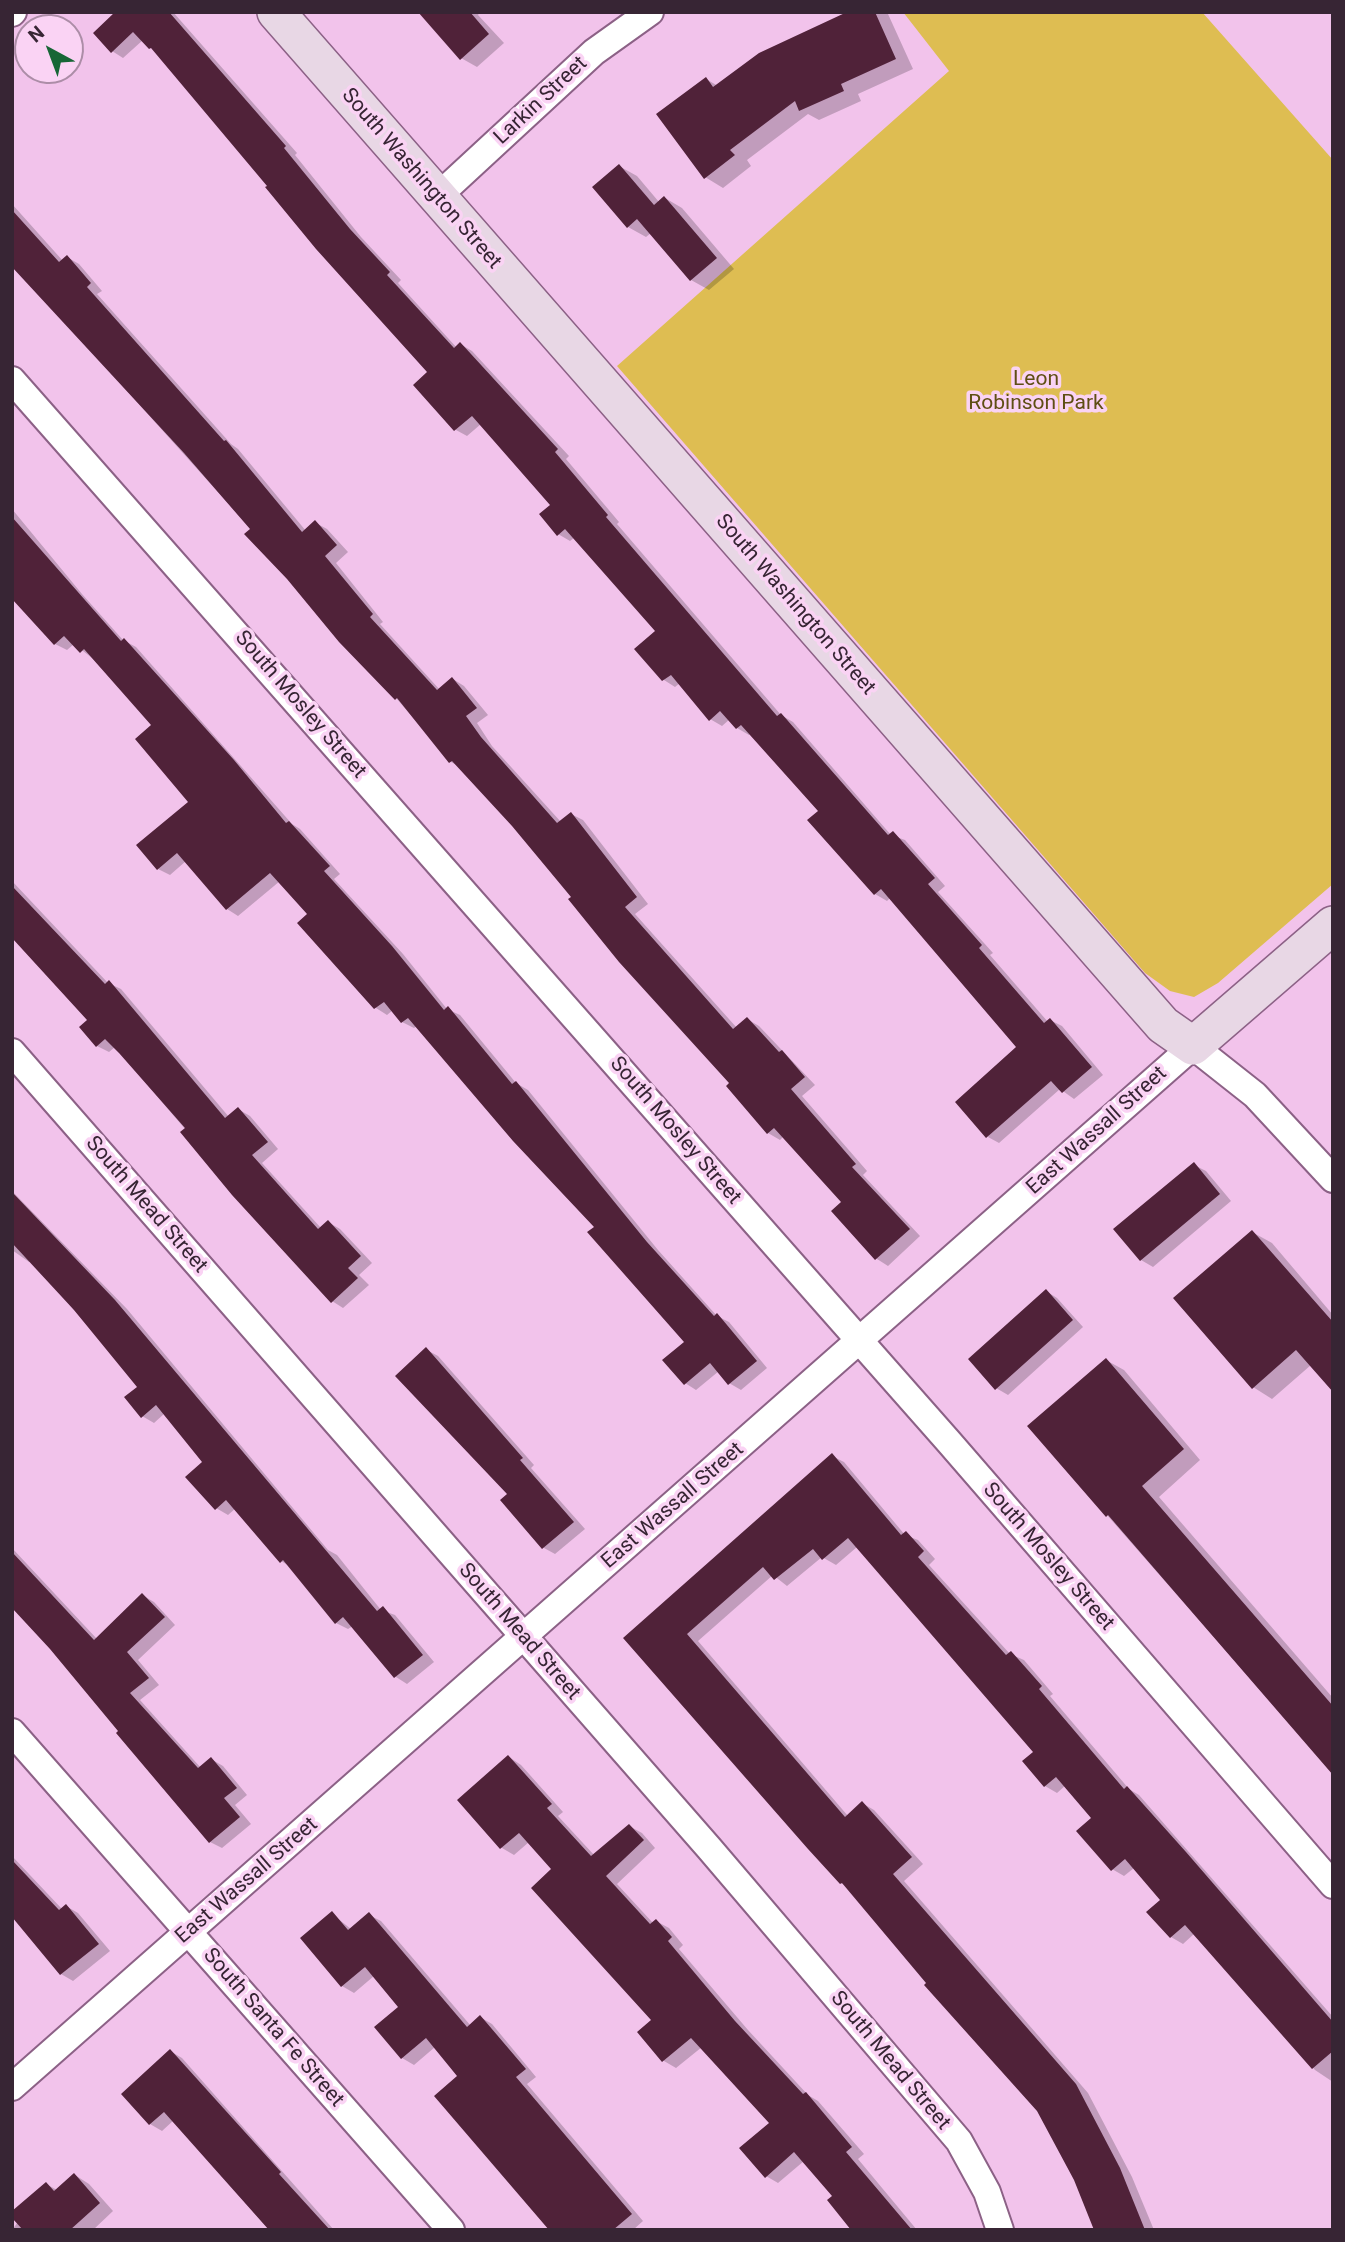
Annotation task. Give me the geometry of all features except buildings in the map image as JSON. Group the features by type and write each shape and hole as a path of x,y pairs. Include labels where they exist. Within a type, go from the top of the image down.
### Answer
{"street":[{"name":"South Washington Street","path":"276,12 1163,1025 1255,1095 1333,1178"},
{"name":"Larkin Street","path":"437,197 594,52 650,12"},
{"name":"South Mosley Street","path":"12,380 860,1341 1333,1885"},
{"name":"East Wassall Street","path":"12,2087 1193,1046 1333,926"},
{"name":"South Mead Street","path":"12,1052 709,1848 959,2141 987,2192 1000,2230"},
{"name":"South Santa Fe Street","path":"12,1732 451,2230"}],"green space":[{"name":"Leon Robinson Park","path":"903,12 1202,12 1333,160 1333,884 1218,983 1194,997 1170,991 1145,973 617,366 949,71"}]}
